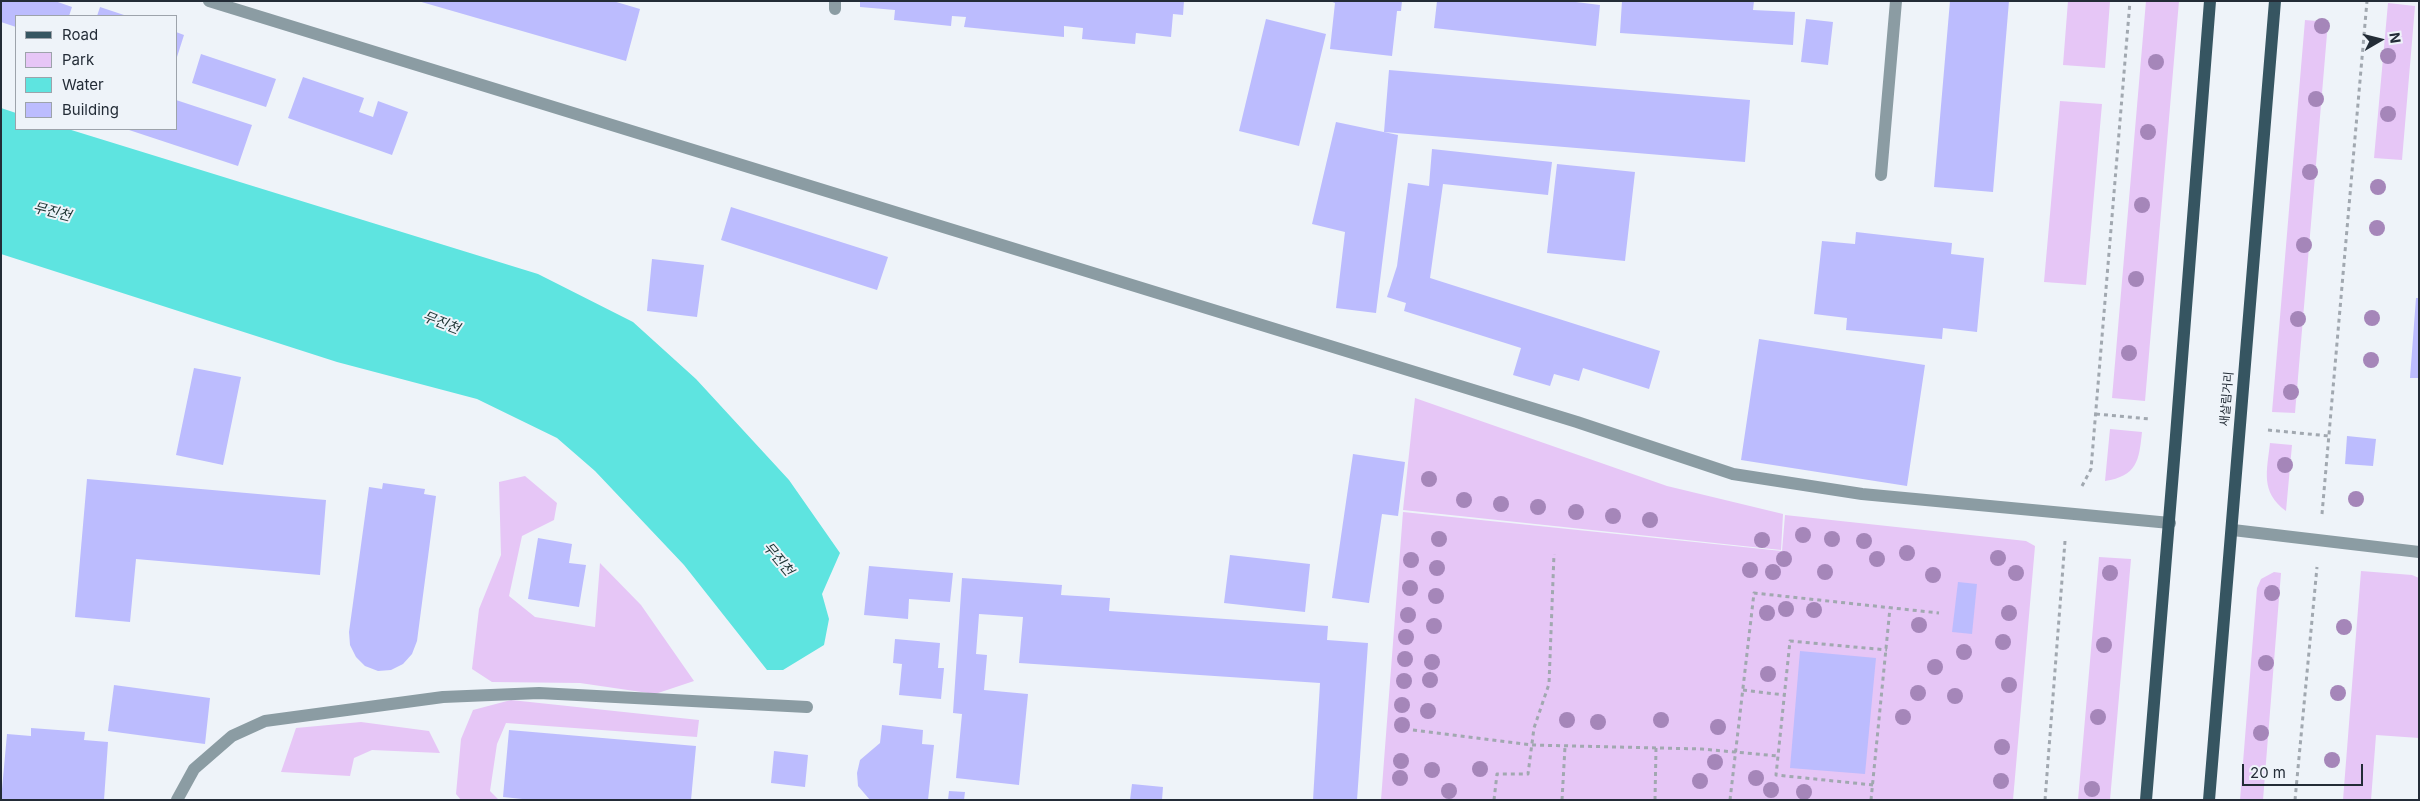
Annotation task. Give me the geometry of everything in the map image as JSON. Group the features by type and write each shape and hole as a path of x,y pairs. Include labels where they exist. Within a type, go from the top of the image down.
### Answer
{"main road":[{"path":"2146,800 2170,523 2176,421 2210,1"},
{"name":"새살림거리","path":"2209,800 2233,530 2239,426 2275,1"}],"street":[{"path":"209,1 1577,422 1733,474 1862,494 2170,523"},
{"path":"1881,174 1896,1"},
{"path":"2233,530 2419,552"},
{"path":"177,800 194,769 232,736 265,722 444,697 539,693 806,707"}],"path":[{"path":"2045,800 2068,512 2091,469 2130,1"},
{"path":"2295,800 2320,540 2367,1"},
{"path":"1494,800 1497,774 1528,774 1534,728 1549,684 1554,554"},
{"path":"1730,800 1754,593 1939,613"},
{"path":"1872,800 1890,608"},
{"path":"1873,785 1776,775 1784,695 1790,641 1887,650"},
{"path":"1743,690 1784,695"},
{"path":"1413,730 1532,746 1736,751 1778,756"},
{"path":"1562,800 1565,747"},
{"path":"1654,800 1656,748"}],"green space":[{"path":"2068,1 2110,1 2105,68 2063,65"},
{"path":"2146,1 2179,1 2145,401 2112,398"},
{"path":"2388,3 2415,6 2402,160 2374,158"},
{"path":"2305,20 2328,22 2295,413 2272,412"},
{"path":"2060,101 2102,104 2086,285 2044,282"},
{"path":"1415,398 1667,486 1783,514 1781,550 1403,510"},
{"path":"2110,429 2142,432 2134,466 2124,475 2105,481"},
{"path":"2270,443 2292,445 2286,511 2278,504 2269,489 2267,472"},
{"path":"525,476 557,503 554,520 522,536 509,596 535,617 595,627 600,563 641,605 694,681 655,694 580,683 492,682 472,669 479,609 501,555 499,482"},
{"path":"1403,512 1782,551 1785,515 2026,541 2035,546 2013,800 1381,800"},
{"path":"2099,557 2131,559 2110,800 2078,800"},
{"path":"2361,571 2412,575 2419,578 2419,738 2376,735 2371,800 2343,800"},
{"path":"2274,572 2281,573 2263,800 2240,800 2257,588 2261,579"},
{"path":"511,700 699,720 697,737 506,723 497,744 490,791 499,800 461,800 456,794 461,739 473,710"},
{"path":"361,722 429,731 440,753 372,750 354,758 350,776 281,772 296,728"}],"water":[{"name":"무진천","path":"1,108 15,113 15,130 71,130 538,274 633,322 696,379 789,480 840,553 822,594 829,619 824,645 783,670 767,670 684,565 595,471 557,438 477,399 337,362 1,254"}],"building":[{"path":"1,1 55,1 72,7 69,15 15,15 15,27 1,22"},
{"path":"418,1 613,1 640,9 626,61"},
{"path":"860,1 1184,1 1183,15 1173,14 1171,37 1136,33 1135,44 1082,39 1083,28 1064,26 1064,37 964,27 966,17 952,16 951,26 894,20 895,10 860,7"},
{"path":"1330,1 1402,1 1401,11 1397,11 1392,56 1330,49 1335,3"},
{"path":"1437,1 1568,1 1600,5 1596,46 1434,28"},
{"path":"1622,1 1754,1 1753,10 1795,12 1793,45 1620,33"},
{"path":"1950,1 2009,1 1993,192 1934,187"},
{"path":"100,7 124,15 97,15"},
{"path":"1266,19 1326,34 1299,146 1239,131"},
{"path":"1806,19 1833,22 1828,65 1801,62"},
{"path":"178,33 184,35 178,54"},
{"path":"201,54 276,79 266,107 192,83"},
{"path":"1389,70 1750,100 1745,162 1384,132"},
{"path":"303,77 364,98 359,112 373,117 378,101 408,112 392,155 288,118"},
{"path":"178,101 252,125 238,166 129,130 178,130"},
{"path":"1336,122 1398,135 1376,313 1336,308 1345,232 1312,224"},
{"path":"1432,149 1552,162 1548,195 1443,184 1430,278 1660,351 1649,389 1583,368 1579,381 1554,374 1550,386 1513,375 1521,348 1404,311 1406,303 1387,297 1397,266 1408,183 1429,186"},
{"path":"1557,164 1635,172 1625,261 1547,253"},
{"path":"731,207 888,257 877,290 721,240"},
{"path":"1856,232 1952,243 1951,254 1984,258 1977,332 1943,328 1942,339 1846,330 1847,318 1814,314 1822,241 1855,244"},
{"path":"652,259 704,265 697,317 647,311"},
{"path":"2416,298 2419,298 2419,378 2410,378"},
{"path":"1759,339 1925,365 1907,486 1741,460"},
{"path":"194,368 241,377 223,465 176,455"},
{"path":"2347,436 2376,439 2373,466 2345,464"},
{"path":"1353,454 1405,462 1398,516 1382,514 1369,603 1332,598"},
{"path":"87,479 326,500 320,575 136,559 130,622 75,617"},
{"path":"383,483 425,489 424,494 436,496 417,641 412,654 403,664 391,670 378,671 365,666 356,657 350,645 349,632 369,487 382,489"},
{"path":"538,538 572,544 569,563 586,565 579,607 528,599"},
{"path":"1230,555 1310,564 1305,612 1224,603"},
{"path":"869,566 953,573 950,602 909,599 908,619 864,615"},
{"path":"962,578 1062,585 1061,595 1110,598 1109,611 1328,626 1327,640 1368,643 1357,800 1313,800 1320,683 1019,663 1023,617 979,614 976,654 987,655 984,690 1028,694 1019,785 956,778 962,714 953,713"},
{"path":"1958,582 1977,584 1972,634 1952,632"},
{"path":"895,639 940,643 938,668 944,668 941,699 899,695 902,664 893,663"},
{"path":"1800,651 1876,658 1865,774 1790,768"},
{"path":"114,685 210,698 205,744 108,731"},
{"path":"882,725 923,730 922,744 934,745 928,800 870,800 858,786 857,773 860,760 880,743"},
{"path":"31,728 85,732 84,740 108,742 104,800 1,800 7,734 31,736"},
{"path":"509,730 696,746 691,800 532,800 503,797"},
{"path":"774,751 808,755 805,787 771,783"},
{"path":"1132,784 1163,787 1162,800 1130,800"},
{"path":"949,791 965,792 964,800 948,800"}]}
